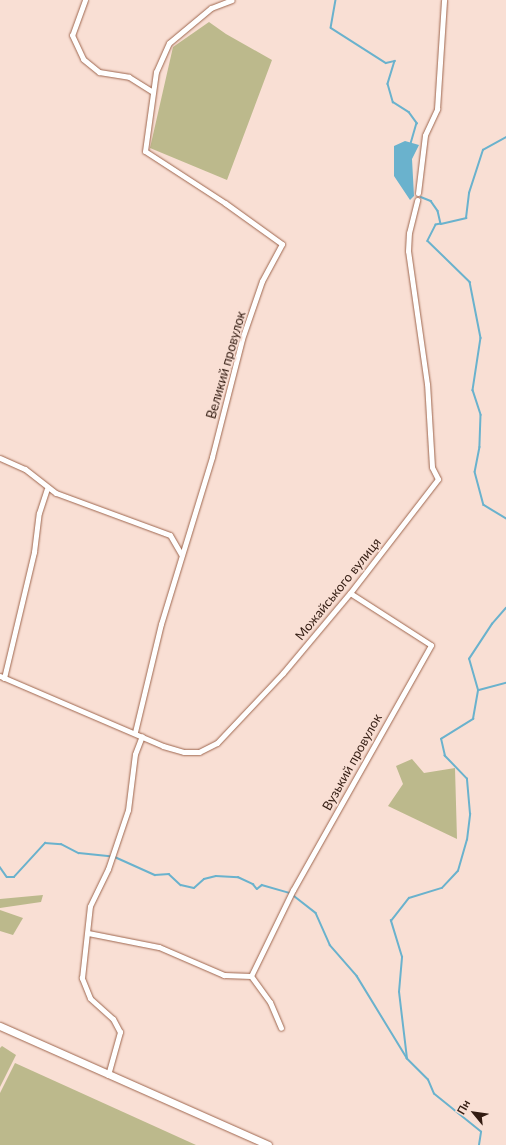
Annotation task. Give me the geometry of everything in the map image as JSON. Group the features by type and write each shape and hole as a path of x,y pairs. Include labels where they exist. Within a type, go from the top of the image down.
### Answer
{"main road":[{"path":"0,1026 268,1145"}],"street":[{"path":"85,0 72,35 83,59 99,72 129,77 153,92"},
{"name":"Великий провулок","path":"135,732 181,554 212,457 242,339 262,281 282,244 225,203 145,151 156,72 169,43 211,8 232,0"},
{"path":"418,193 424,135 437,109 444,0"},
{"name":"Можайського вулиця","path":"2,677 142,736 184,752 199,752 217,743 283,673 350,593 438,479 432,468 427,384 408,251 409,232 417,200"},
{"path":"0,458 43,481 48,489 72,500 161,530 174,540 181,554"},
{"path":"2,677 34,552 39,513 48,489"},
{"name":"Вузький провулок","path":"252,976 293,890 431,645 350,593"},
{"path":"108,1075 120,1032 113,1019 90,998 82,978 93,896 108,868 128,810 135,754 142,736"},
{"path":"88,933 159,947 224,975 252,976 270,1002 281,1028"}],"shaded area":[{"path":"209,22 226,34 272,60 227,180 150,148 173,47"},
{"path":"412,759 424,773 455,768 457,839 388,806 403,784 396,766"},
{"path":"43,895 41,902 0,908 0,899"},
{"path":"0,910 23,918 13,935 0,931"},
{"path":"2,1046 16,1055 0,1087 0,1048"},
{"path":"15,1063 196,1145 0,1145 0,1093"}],"water":[{"path":"405,141 419,145 412,159 414,196 410,200 394,176 394,146"}],"waterway":[{"path":"336,0 331,28 386,63 395,61 388,84 393,102 409,112 417,123 411,144"},
{"path":"441,224 466,218 469,193 483,150 506,137"},
{"path":"421,197 431,201 438,211 441,224 436,225 428,241 470,282 481,338 473,390 481,415 480,447 475,472 484,505 506,518"},
{"path":"479,1145 481,1132 434,1094 428,1080 407,1059 399,992 402,957 391,921 409,898 442,888 458,871 467,840 470,814 467,779 445,756 441,739 473,719 478,690 469,659 492,624 506,608"},
{"path":"479,690 506,683"},
{"path":"0,867 7,877 14,877 45,843 61,844 79,853 110,856"},
{"path":"115,857 155,875 169,874 181,885 194,888 204,879 216,876 238,877 253,884 257,889 262,885 290,893"},
{"path":"293,895 316,913 330,945 357,976 407,1058"}]}
